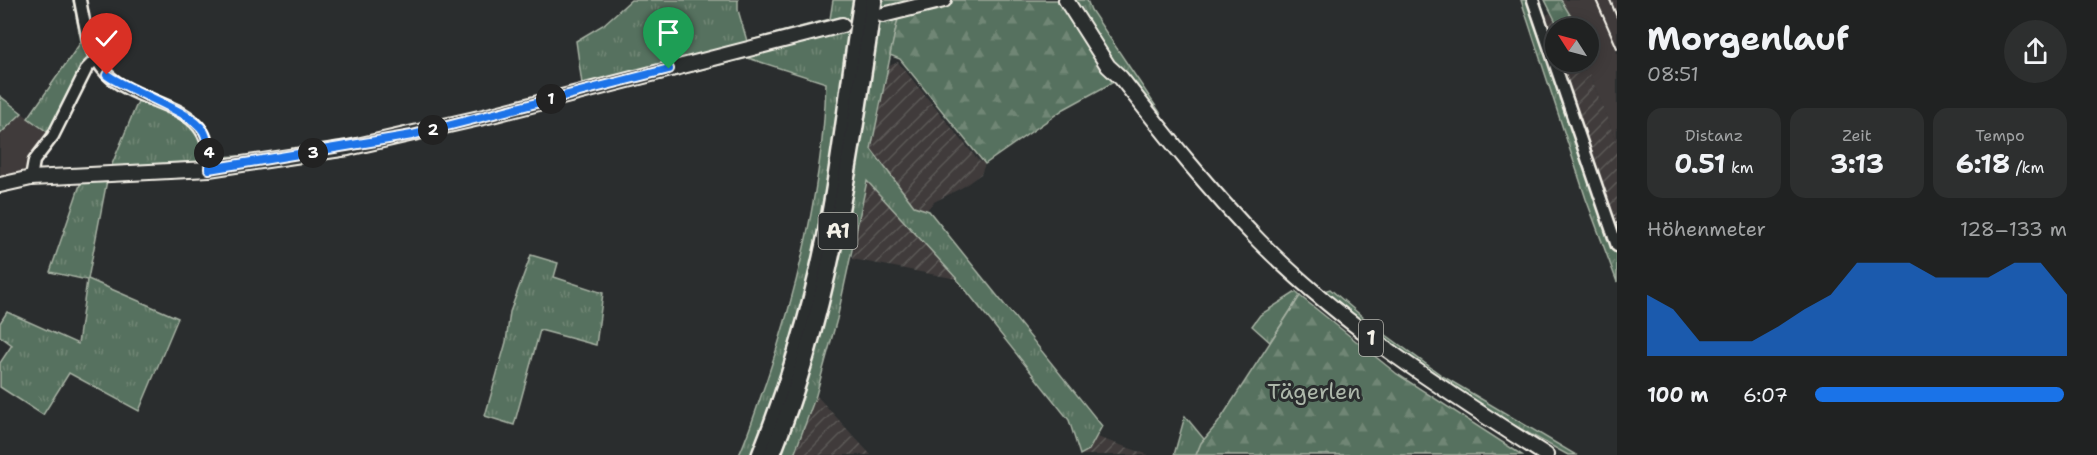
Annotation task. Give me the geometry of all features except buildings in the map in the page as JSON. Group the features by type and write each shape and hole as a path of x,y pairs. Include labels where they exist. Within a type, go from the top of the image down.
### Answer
{"highway":[{"name":"A1","path":"772,455 807,355 832,258 850,164 874,0"},
{"name":"A1","path":"760,455 795,356 823,248 861,4"}],"main road":[{"path":"883,15 944,0"},
{"name":"1","path":"1066,0 1108,66 1121,78 1195,172 1260,242 1309,287 1415,372 1546,455"},
{"name":"1","path":"1076,0 1116,61 1121,78"},
{"path":"0,185 31,178 209,169 412,135 842,26"}],"street":[{"path":"80,0 95,60 107,75 121,85 191,118 204,131 210,157 209,169"},
{"path":"1533,0 1617,246"},
{"path":"31,178 34,161 52,136 87,68 95,60"}],"shaded area":[{"path":"1545,0 1617,0 1617,143 1587,72 1599,72 1599,18 1553,18"},
{"path":"1550,13 1553,18 1545,18 1545,33 1540,18"},
{"path":"898,62 978,160 985,164 981,174 963,187 934,202 922,215 924,241 957,279 852,259 887,67"},
{"path":"1558,72 1589,72 1617,143 1617,246"},
{"path":"22,113 53,136 31,178 0,185 0,134"},
{"path":"816,395 871,455 795,455"},
{"path":"1097,437 1149,455 1080,455 1089,450"}],"green space":[{"path":"73,0 80,0 95,60 53,136 28,118 81,42"},
{"path":"631,0 738,0 738,10 747,41 830,19 833,0 944,0 897,12 898,19 871,149 914,206 929,211 1102,426 1089,450 1080,455 1069,420 957,279 867,181 837,319 816,395 794,455 739,455 778,346 807,235 820,159 826,83 748,58 476,126 488,116 583,91 576,41 603,25"},
{"path":"944,0 1066,0 1121,78 1064,109 985,164 900,59 890,55 898,19 896,12"},
{"path":"1066,0 1087,0 1091,10 1161,114 1165,134"},
{"path":"1521,0 1533,0 1545,35 1545,72 1558,72 1617,246 1617,282 1586,199"},
{"path":"1545,0 1561,0 1572,18 1554,18"},
{"path":"141,94 191,118 210,157 245,156 246,162 348,148 350,156 211,176 208,169 108,175 88,279 178,318 139,411 69,373 43,415 0,387 0,363 12,345 0,336 0,323 7,312 78,344 87,280 50,272 83,176 108,174"},
{"path":"0,96 22,113 0,134"},
{"path":"531,255 558,263 554,277 603,293 596,345 540,330 514,425 485,416 506,342 510,312"},
{"path":"1330,289 1371,324 1444,377 1576,455 1568,455 1490,412 1419,366 1324,291"},
{"path":"1296,292 1300,296 1270,342 1252,326 1260,315"},
{"name":"Tägerlen","path":"1300,296 1397,374 1522,455 1196,455 1201,443 1218,423"},
{"path":"1185,416 1204,439 1196,455 1174,455"}],"railway":[{"path":"1596,0 1617,48"},
{"path":"1610,0 1617,17"}],"route":[{"path":"107,75 121,85 191,118 204,131 210,157 209,169 348,148 412,135 669,69"}]}
